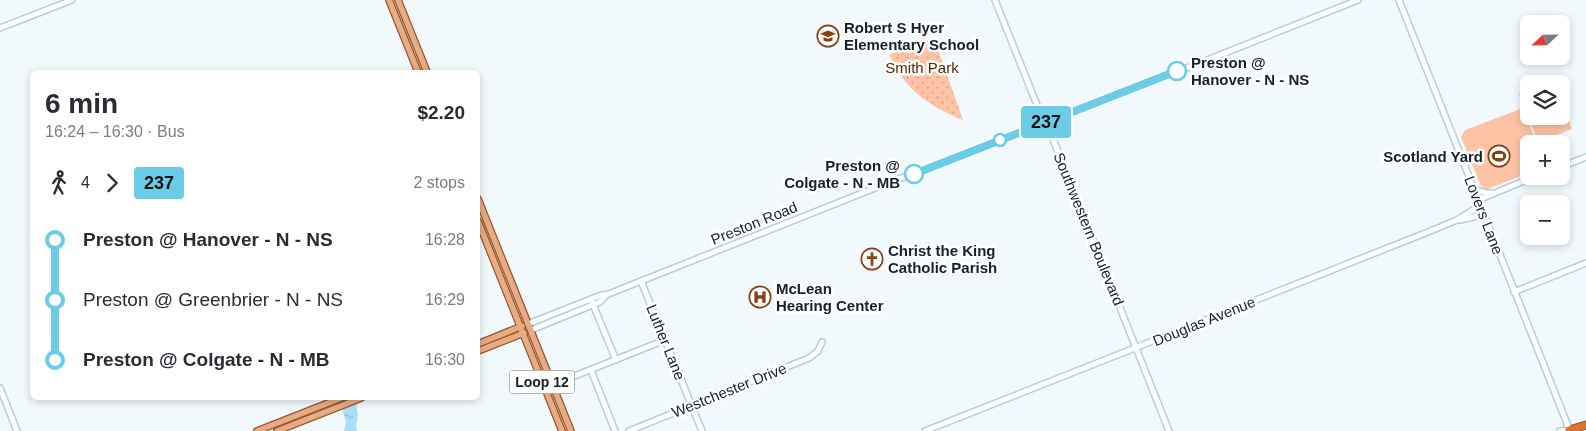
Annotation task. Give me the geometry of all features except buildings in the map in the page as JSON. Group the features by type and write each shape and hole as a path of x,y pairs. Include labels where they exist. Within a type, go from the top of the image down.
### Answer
{"highway":[{"path":"1569,430 1586,425"}],"main road":[{"path":"389,0 411,55 417,62 419,70"},
{"path":"398,0 426,70"},
{"name":"Loop 12","path":"480,204 571,431"},
{"name":"Loop 12","path":"480,226 562,431"},
{"name":"Preston Road","path":"480,343 528,324"},
{"name":"Preston Road","path":"480,350 531,330"},
{"path":"257,431 336,400"},
{"path":"277,431 356,400"},
{"path":"555,414 562,420 566,431"}],"street":[{"path":"0,28 72,0"},
{"name":"Southwestern Boulevard","path":"994,0 1041,115 1050,129 1169,431"},
{"name":"Preston Road","path":"531,330 603,295 1358,0"},
{"name":"Lovers Lane","path":"1399,0 1569,430"},
{"path":"1570,163 1586,157"},
{"name":"Douglas Avenue","path":"925,431 1457,220 1479,203 1520,183"},
{"path":"1474,189 1495,194"},
{"path":"1457,220 1477,216 1485,218"},
{"path":"1514,292 1586,263"},
{"name":"Luther Lane","path":"641,281 702,431"},
{"name":"Preston Road","path":"528,324 592,302 600,302 603,295"},
{"path":"592,302 616,360"},
{"path":"596,311 600,302"},
{"path":"552,385 665,340"},
{"name":"Westchester Drive","path":"629,431 809,358 818,351 822,342"},
{"path":"591,370 615,431"},
{"path":"0,388 17,431"},
{"path":"1560,431 1569,430"}],"green space":[{"name":"Smith Park","path":"934,38 963,120 947,113 916,93 904,80 889,55"},
{"name":"Scotland Yard","path":"1520,109 1520,125 1530,125 1534,135 1520,135 1520,176 1486,190 1481,186 1461,137 1465,130"},
{"path":"1570,124 1572,129 1556,135 1535,135 1531,125"}],"water":[{"path":"356,402 358,415 357,431 344,431 346,422 342,408"}],"bus line":[{"name":"237","path":"914,174 1177,71"}],"place":[{"name":"Robert S Hyer Elementary School","path":"828,36"},
{"name":"Preston @ Hanover - N - NS","path":"1177,71"},
{"name":"Scotland Yard","path":"1499,156"},
{"name":"Preston @ Colgate - N - MB","path":"914,174"},
{"name":"Christ the King Catholic Parish","path":"872,259"},
{"name":"McLean Hearing Center","path":"760,297"}]}
